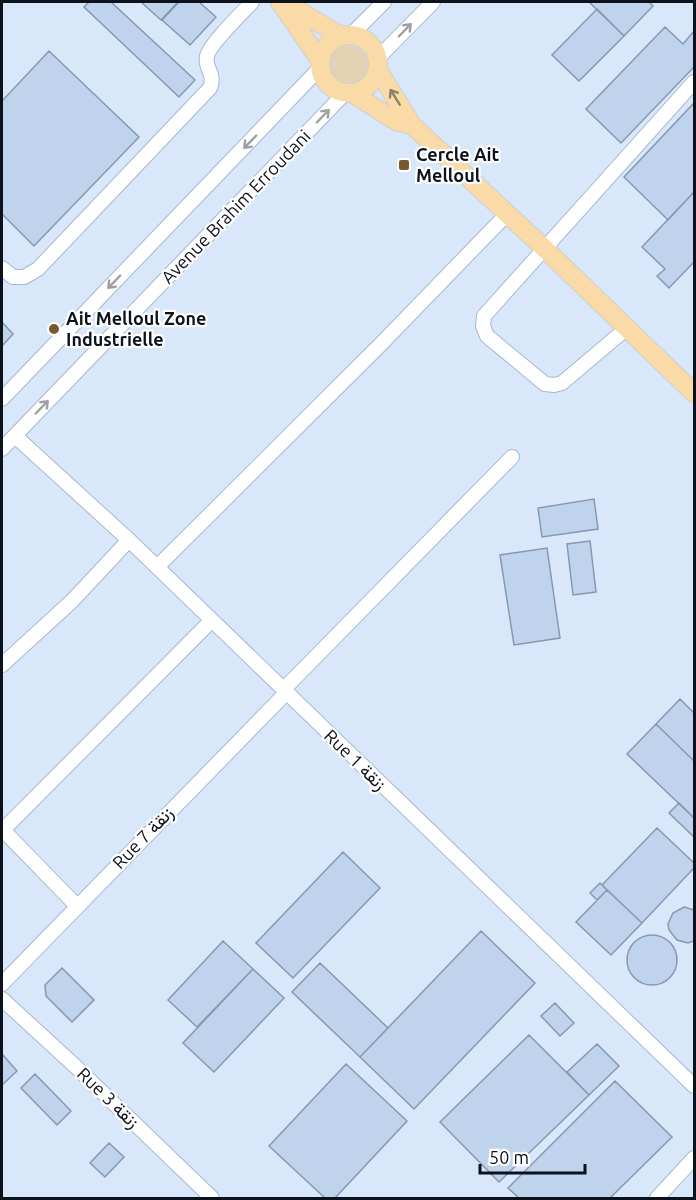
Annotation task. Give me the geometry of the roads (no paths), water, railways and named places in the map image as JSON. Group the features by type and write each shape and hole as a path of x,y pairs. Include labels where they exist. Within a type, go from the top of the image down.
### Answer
{"main road":[{"path":"282,2 346,36 360,38 368,43 412,125 694,393"},
{"path":"282,2 320,65 328,85 348,93 396,120 412,125"},
{"path":"320,65 327,45 346,36"},
{"path":"348,93 369,86 374,79 378,64"}],"street":[{"path":"2,268 13,277 24,277 38,269 202,97 213,81 206,62 209,50 252,2"},
{"path":"346,36 384,2"},
{"path":"378,64 433,2"},
{"name":"Avenue Brahim Erroudani","path":"2,399 320,65"},
{"path":"627,328 562,383 554,386 545,384 487,336 483,326 484,316 694,82"},
{"name":"Avenue Brahim Erroudani","path":"2,449 348,93"},
{"path":"156,567 381,344 507,214"},
{"name":"Rue 1 زنقة","path":"15,436 129,540 694,1086"},
{"name":"Rue 7 زنقة","path":"2,984 512,457"},
{"path":"2,665 72,601 129,540"},
{"path":"76,906 2,830 211,621"},
{"name":"Rue 3 زنقة","path":"2,999 212,1198"},
{"path":"657,1198 694,1158"}],"place":[{"name":"Cercle Ait Melloul","path":"404,165"},
{"name":"Ait Melloul Zone Industrielle","path":"54,329"}]}
